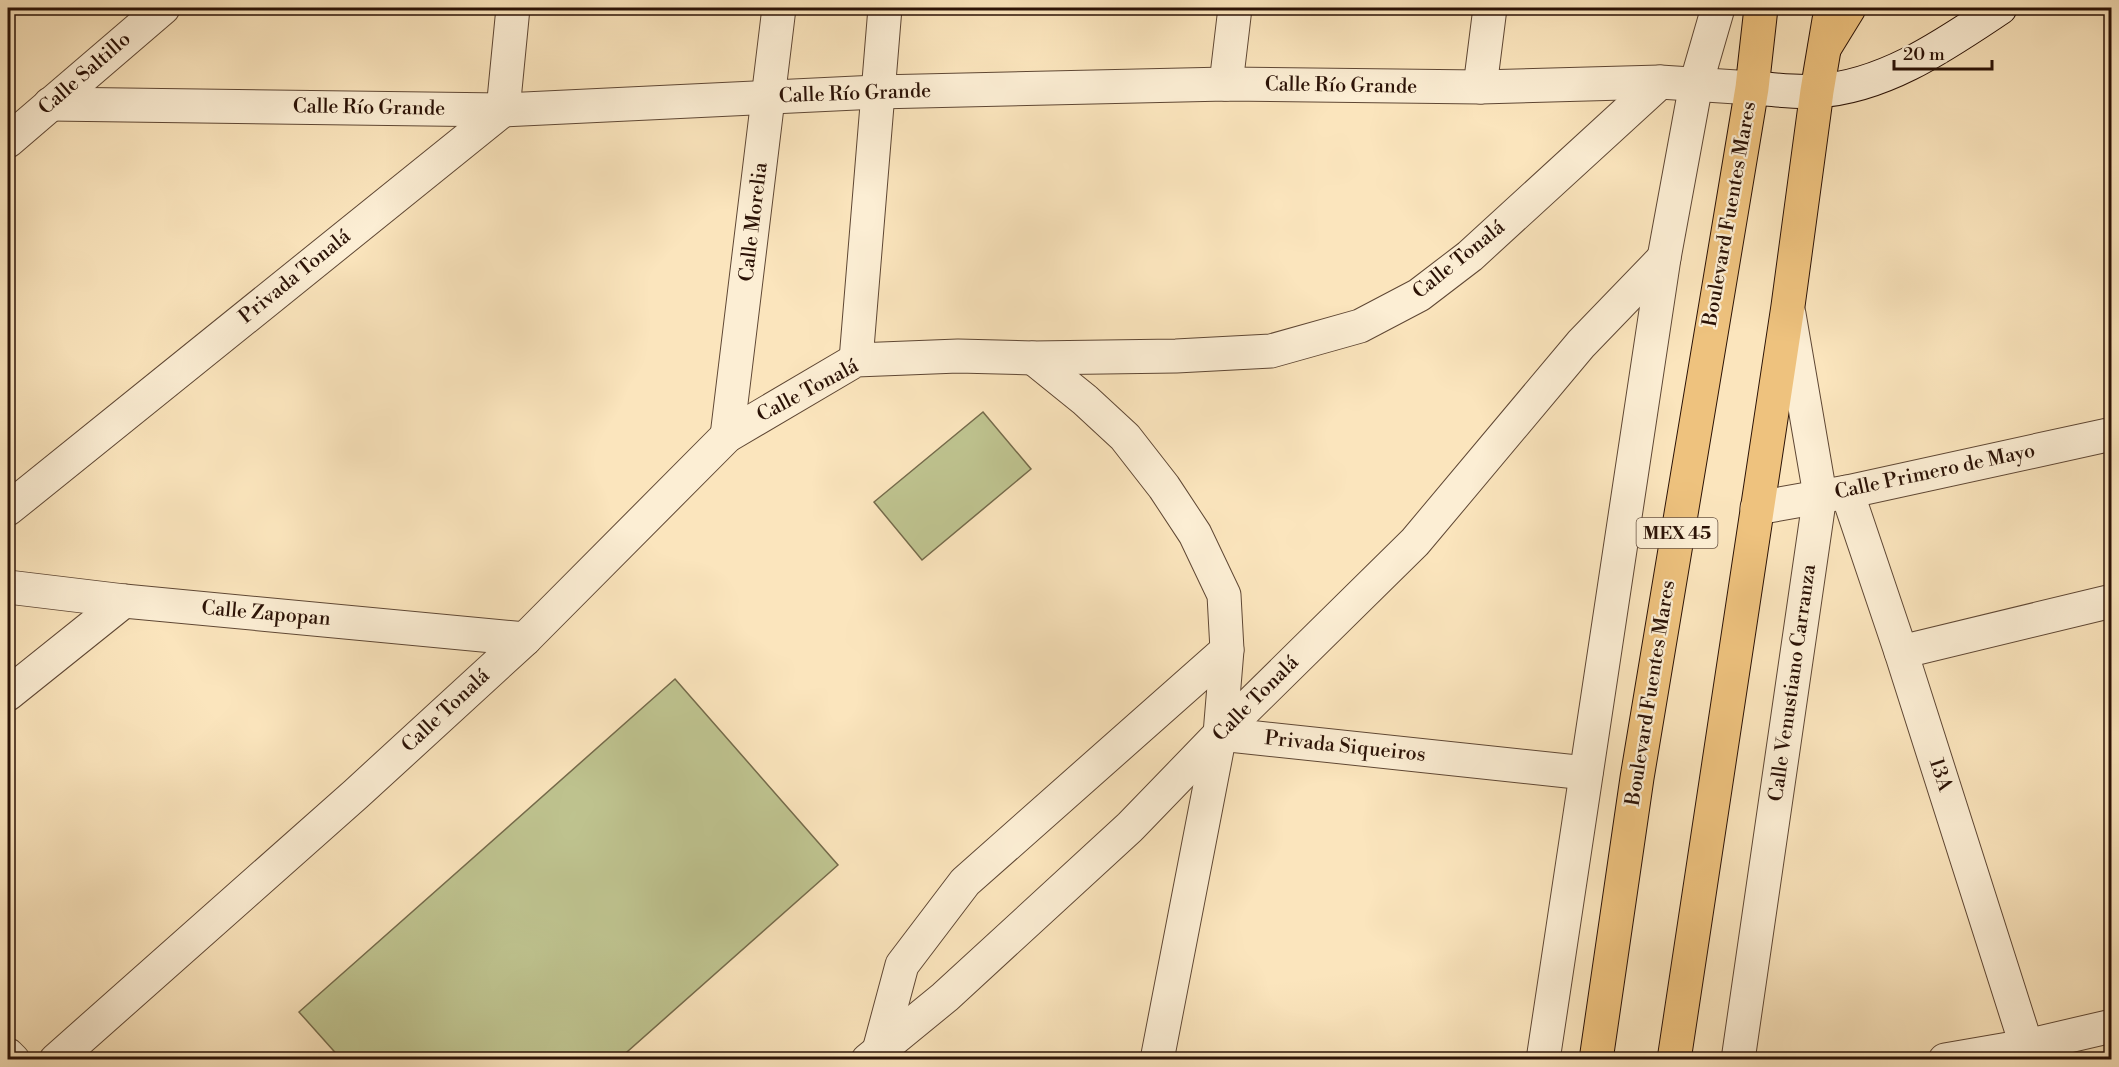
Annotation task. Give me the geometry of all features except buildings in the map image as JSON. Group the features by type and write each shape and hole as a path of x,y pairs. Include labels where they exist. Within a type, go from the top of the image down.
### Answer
{"main road":[{"name":"Boulevard Fuentes Mares","path":"1596,1059 1637,778 1752,88 1761,8"},
{"path":"1674,1059 1831,8"},
{"path":"1825,47 1849,8"}],"street":[{"name":"Calle Saltillo","path":"8,141 163,8"},
{"path":"503,110 513,8"},
{"name":"Calle Morelia","path":"727,436 779,8"},
{"path":"856,360 885,8"},
{"path":"1226,84 1235,8"},
{"path":"1480,87 1490,8"},
{"path":"1543,1059 1664,258 1696,84 1718,8"},
{"path":"1660,82 1817,92 1867,82 1954,39 2001,8"},
{"name":"Calle Río Grande","path":"50,104 503,110 877,92 1226,84 1480,87 1660,82"},
{"name":"Calle Tonalá","path":"56,1059 356,794 525,639 727,436 856,360 957,356 1033,358 1176,356 1271,351 1360,326 1419,295 1470,256 1660,82"},
{"name":"Privada Tonalá","path":"8,509 503,110"},
{"name":"Calle Tonalá","path":"874,1057 945,997 1130,827 1220,734 1416,542 1581,344 1664,258"},
{"name":"Calle Venustiano Carranza","path":"1737,1059 1834,494 1788,306"},
{"path":"1033,358 1085,400 1125,437 1164,487 1195,534 1224,595 1227,650 1220,734 1156,1059"},
{"name":"Calle Primero de Mayo","path":"1758,508 1834,494 2112,434"},
{"name":"13A","path":"1834,494 1901,652 2029,1053"},
{"name":"Calle Zapopan","path":"8,587 124,601 525,639"},
{"path":"8,694 124,601"},
{"path":"1901,652 2112,601"},
{"path":"874,1057 902,965 965,882 1227,650"},
{"name":"Privada Siqueiros","path":"1220,734 1586,773"},
{"path":"1945,1059 2029,1053 2112,1026"},
{"path":"8,1055 13,1059"}],"green space":[{"path":"983,412 1031,469 922,560 874,502"},
{"path":"675,679 838,865 619,1059 341,1059 299,1012"}]}
